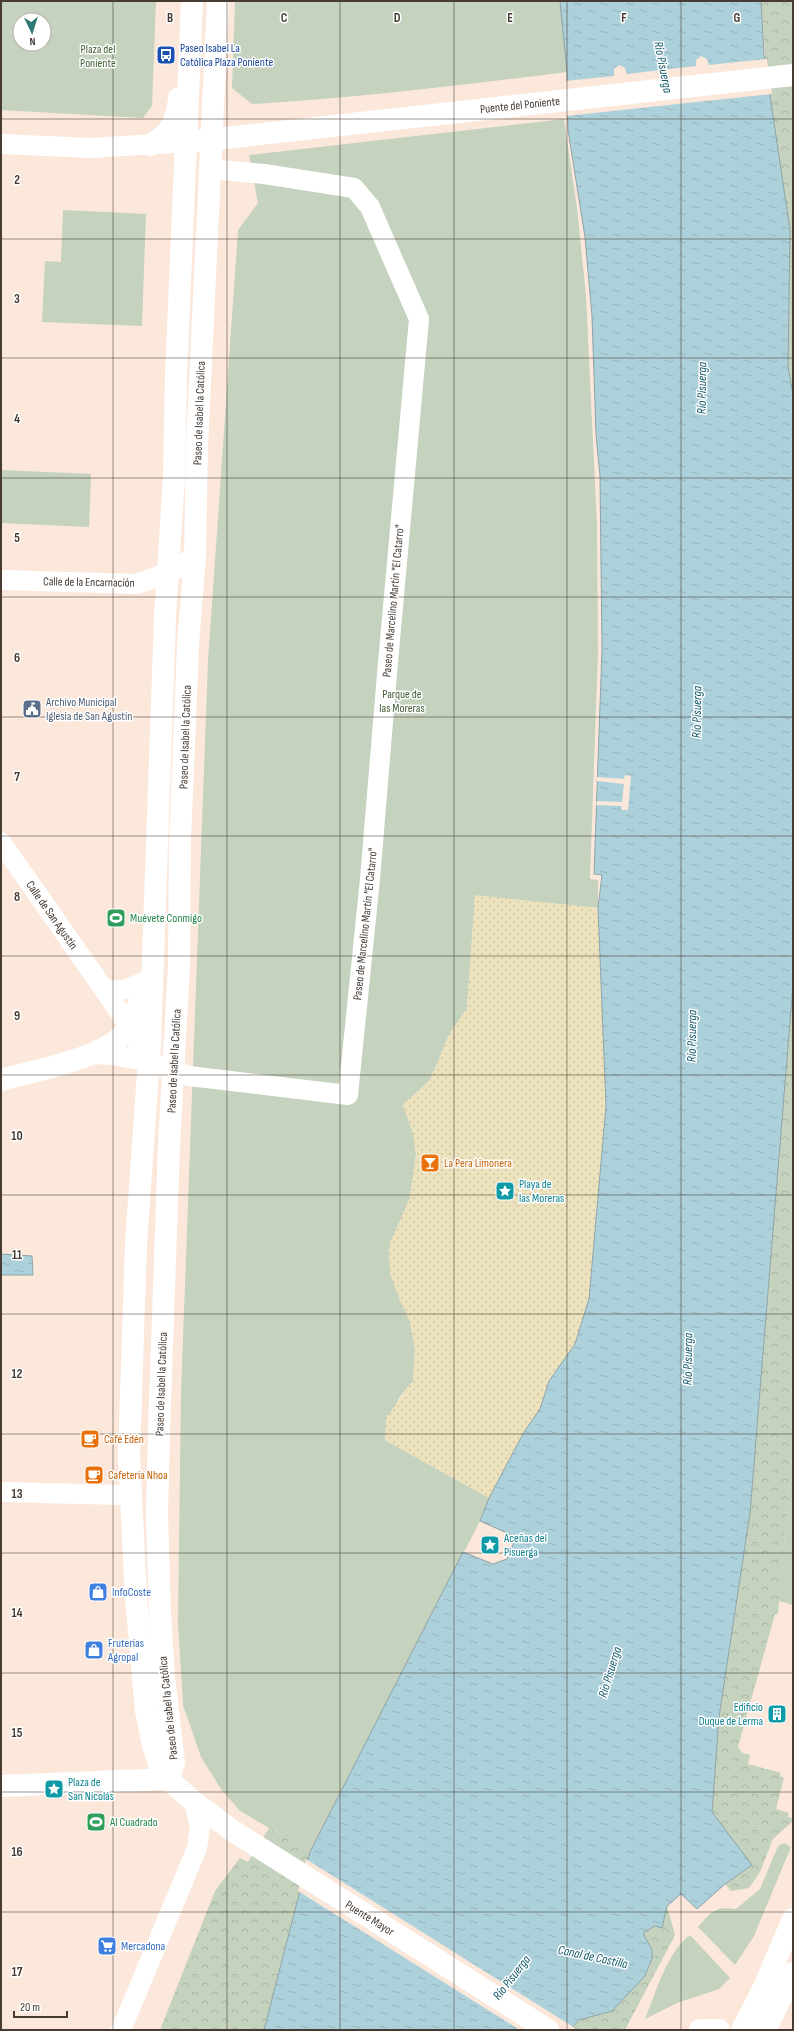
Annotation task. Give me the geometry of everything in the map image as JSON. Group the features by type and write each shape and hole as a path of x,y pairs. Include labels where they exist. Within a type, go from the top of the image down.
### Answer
{"main road":[{"path":"150,145 166,134 177,116 185,65 182,1"},
{"name":"Paseo de Isabel la Católica","path":"168,1779 159,1764 153,1745 146,1711 136,1597 129,1456 136,1244 148,1062 187,142 185,65 192,1"},
{"name":"Paseo de Isabel la Católica","path":"168,1779 174,1763 174,1752 162,1658 157,1515 174,1072 188,645 195,556 197,445 218,1"},
{"name":"Puente del Poniente","path":"212,139 793,75"},
{"path":"213,105 246,135"},
{"path":"187,142 212,139"},
{"path":"1,1080 92,1054 109,1046 119,1039 129,1026 152,959"},
{"path":"1,1786 168,1779 194,1802"},
{"name":"Puente Mayor","path":"194,1802 225,1826 548,2030"},
{"path":"742,2030 762,1992 793,1918"},
{"path":"765,2030 793,1973"},
{"path":"700,2030 719,2030"}],"street":[{"path":"1,144 91,148 187,142"},
{"name":"Paseo de Marcelino Martín \"El Catarro\"","path":"174,1072 189,1076 348,1095 370,879 419,319 370,207 354,188 264,174 210,169"},
{"name":"Calle de la Encarnación","path":"1,580 137,584 177,569 195,556"},
{"name":"Calle de San Agustín","path":"1,842 129,1026 148,1062"},
{"path":"102,988 125,990 145,981"},
{"path":"92,1054 114,1055 148,1062 174,1072"},
{"path":"1,1492 121,1495 131,1499"},
{"path":"121,2030 197,1848 200,1826 194,1802"}],"green space":[{"name":"Plaza del Poniente","path":"1,1 156,1 152,106 143,118 1,110"},
{"path":"235,1 560,1 567,72 371,95 252,104 232,88"},
{"path":"761,1 793,1 793,394 788,367"},
{"name":"Parque de las Moreras","path":"564,119 577,208 586,296 597,525 598,652 590,879 598,880 598,908 475,896 467,1008 449,1035 430,1080 403,1105 413,1133 416,1154 410,1198 389,1246 390,1273 399,1298 410,1321 415,1349 413,1381 399,1398 386,1431 385,1440 489,1498 480,1521 310,1852 240,1811 221,1789 201,1757 183,1705 178,1623 181,1393 208,661 238,230 258,203 249,155"},
{"path":"63,210 146,214 142,326 42,322 45,261 61,262"},
{"path":"1,470 91,474 89,527 1,523"},
{"path":"793,985 793,1442 778,1614 775,1614 738,1747 742,1753 750,1755 748,1764 781,1773 780,1776 784,1778 776,1809 789,1813 788,1817 792,1818 792,1822 773,1839 760,1872 749,1888 731,1891 725,1884 751,1865 712,1812 719,1717 750,1513"},
{"path":"793,1442 793,1605 779,1601"},
{"path":"269,1828 310,1852 264,2030 160,2030 215,1891 240,1858 248,1862"},
{"path":"784,1843 791,1847 754,1936 735,1965 698,1927 714,1911 723,1908 736,1909 760,1889 778,1846"},
{"path":"667,1906 675,1935 625,2030 570,2030 579,2020 612,2011 649,1967 652,1950 643,1933 655,1926 662,1928"},
{"path":"690,1935 730,1978 719,1989 677,2003 645,2019 663,1973 682,1942"}],"sand":[{"name":"Playa de las Moreras","path":"475,895 598,908 606,1106 589,1299 575,1344 549,1381 540,1409 524,1432 489,1498 385,1440 386,1418 413,1381 415,1349 410,1321 399,1298 390,1273 389,1246 410,1198 416,1154 413,1133 403,1105 430,1080 449,1035 467,1008"}],"water":[{"path":"560,1 761,1 764,55 790,230 788,367 793,394 793,985 750,1513 719,1717 712,1812 752,1865 725,1884 697,1909 681,1894 667,1906 662,1928 655,1926 643,1933 652,1950 652,1958 645,1976 612,2011 579,2020 570,2030 264,2030 310,1852 463,1552 493,1564 507,1559 516,1537 480,1521 489,1498 524,1432 540,1409 549,1381 575,1344 589,1299 606,1106 598,908 602,875 594,874 602,649 600,476 596,434 592,316 585,237 568,130 567,72"},
{"path":"1,1254 32,1256 33,1275 1,1275"}],"pier":[{"path":"701,56 707,59 709,65 767,59 772,94 566,116 565,81 614,76 614,69 619,65 625,68 627,74 696,66 696,60"},
{"path":"625,775 631,776 628,810 622,810 621,806 596,805 597,801 622,802 624,784 597,781 597,777 624,779"},
{"path":"306,1859 575,2028 573,2030 520,2030 298,1891"}],"place":[{"name":"Paseo Isabel La Católica Plaza Poniente","path":"166,55"},
{"name":"Archivo Municipal Iglesia de San Agustín","path":"32,709"},
{"name":"Muévete Conmigo","path":"116,918"},
{"name":"La Pera Limonera","path":"430,1163"},
{"name":"Playa de las Moreras","path":"505,1191"},
{"name":"Café Edén","path":"90,1439"},
{"name":"Cafetería Nhoa","path":"94,1475"},
{"name":"Aceñas del Pisuerga","path":"490,1545"},
{"name":"InfoCoste","path":"98,1592"},
{"name":"Fruterías Agropal","path":"94,1650"},
{"name":"Edificio Duque de Lerma","path":"777,1714"},
{"name":"Plaza de San Nicolás","path":"54,1789"},
{"name":"Al Cuadrado","path":"96,1822"},
{"name":"Mercadona","path":"107,1946"}],"water label":[{"name":"Río Pisuerga","path":"664,67"},
{"name":"Río Pisuerga","path":"701,388"},
{"name":"Río Pisuerga","path":"696,712"},
{"name":"Río Pisuerga","path":"691,1036"},
{"name":"Río Pisuerga","path":"687,1359"},
{"name":"Río Pisuerga","path":"609,1672"},
{"name":"Canal de Castilla","path":"593,1956"},
{"name":"Río Pisuerga","path":"511,1977"}]}
